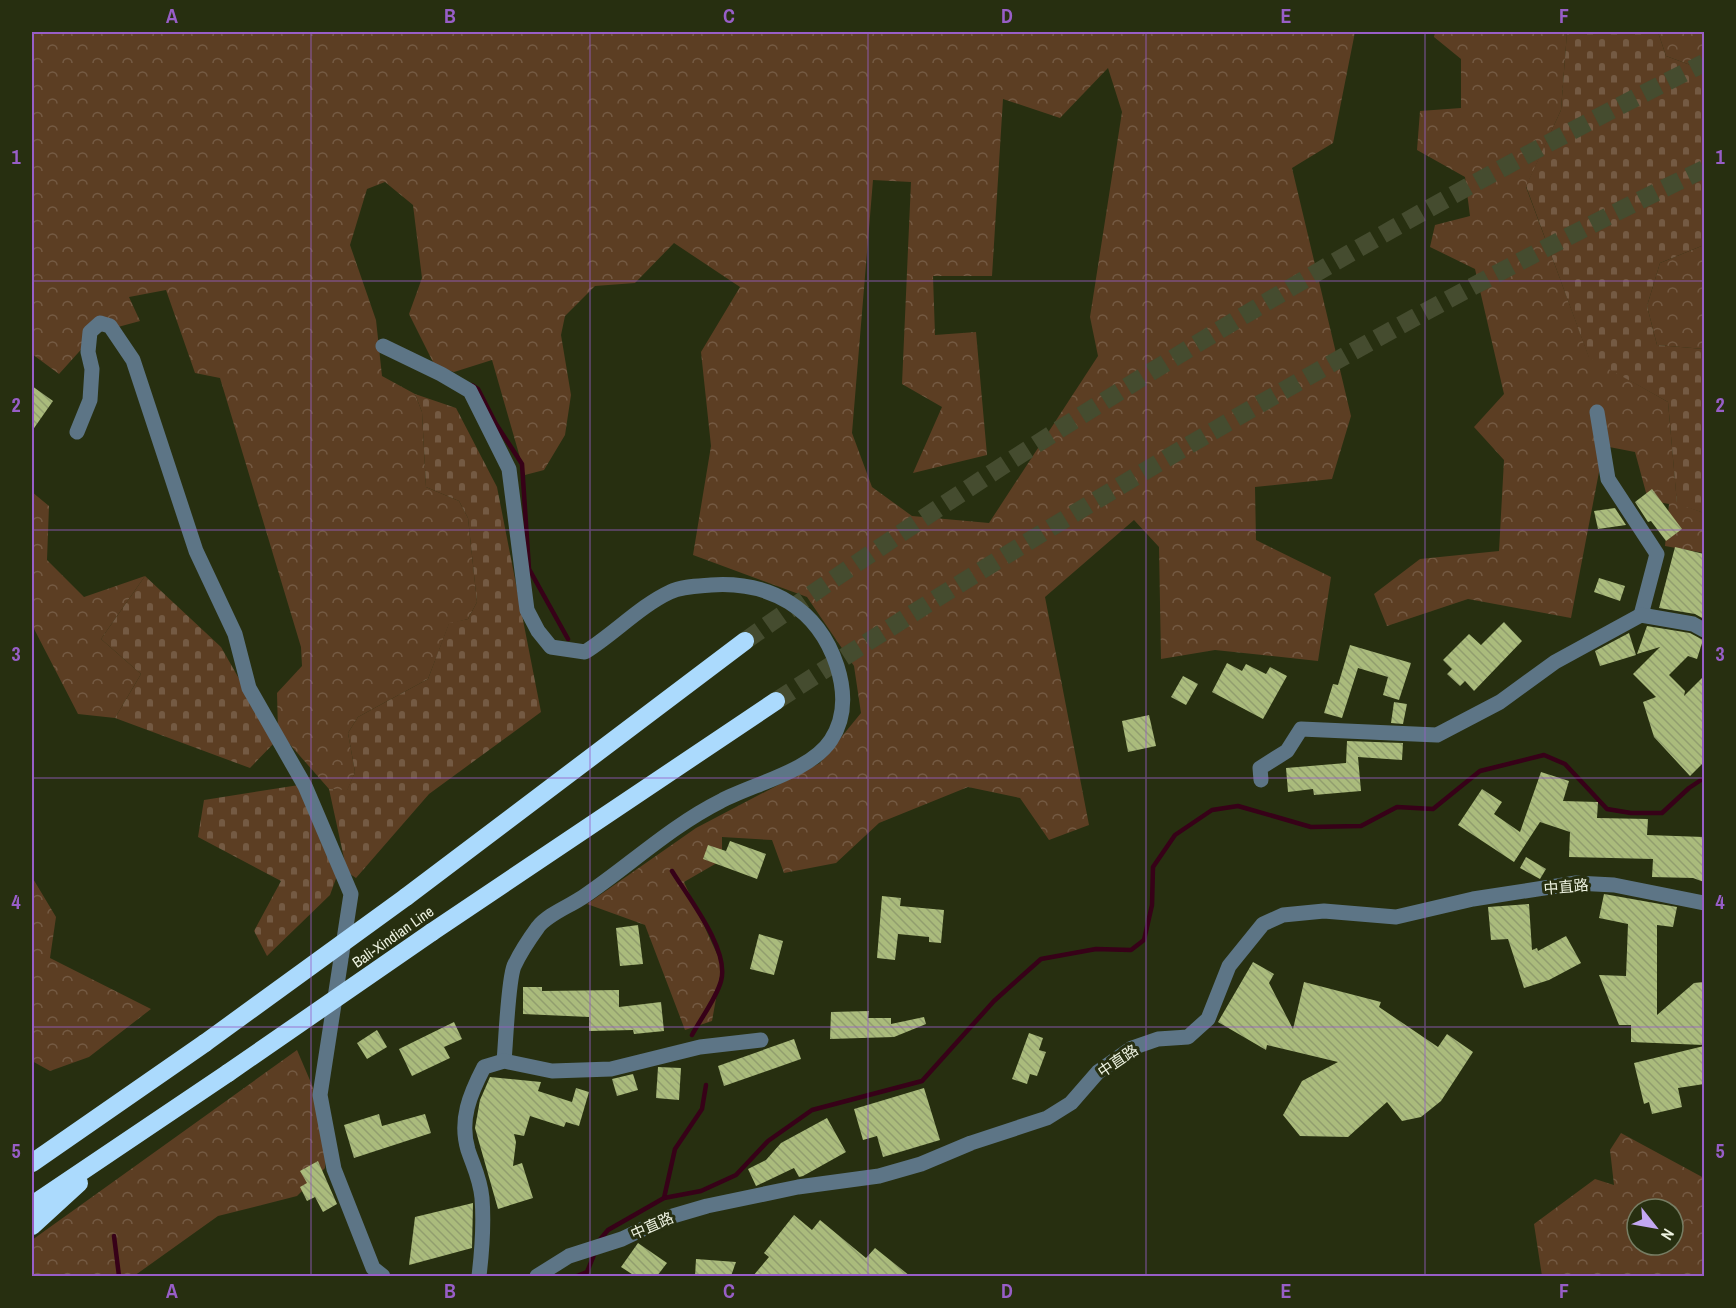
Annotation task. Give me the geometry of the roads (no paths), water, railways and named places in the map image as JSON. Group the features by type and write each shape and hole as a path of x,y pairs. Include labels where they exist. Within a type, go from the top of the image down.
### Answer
{"highway":[{"name":"Bali-Xindian Line","path":"32,1162 205,1043 406,897 745,641"},
{"name":"Bali-Xindian Line","path":"32,1205 776,700"},
{"path":"32,1226 45,1217 112,1151"}],"street":[{"path":"77,432 90,400 92,369 87,352 90,332 100,323 110,326 133,360 196,551 236,634 249,688 305,786 351,894 320,1095 334,1169 373,1268 382,1276"},
{"path":"383,346 470,391 509,469 527,610 538,631 551,646 585,652 671,591 694,586 734,583 757,588 782,598 800,610 826,637 843,691 843,712 839,724 831,741 814,756 782,774 719,801 540,925 513,967 504,1060"},
{"path":"1597,412 1608,479 1657,554 1641,615"},
{"path":"1261,780 1260,768 1287,751 1301,729 1437,735 1500,702 1555,662 1641,615 1693,624 1704,630"},
{"name":"中直路","path":"537,1276 569,1256 605,1245 666,1218 707,1206 798,1186 879,1176 921,1164 971,1143 1047,1118 1071,1103 1098,1072 1132,1048 1158,1039 1188,1037 1208,1019 1229,966 1263,924 1283,915 1324,911 1396,917 1473,899 1576,883 1614,885 1704,903"},
{"path":"479,1276 482,1199 477,1167 468,1150 464,1117 472,1089 483,1067 504,1060 552,1071 611,1069 700,1047 761,1040"}],"waterway":[{"path":"472,385 478,389 496,424 522,464 529,569 568,639"},
{"path":"598,1242 608,1230 664,1198 701,1191 736,1175 768,1141 812,1110 922,1081 994,1001 1041,959 1096,949 1131,950 1144,940 1152,905 1153,867 1175,835 1212,810 1238,806 1311,827 1361,826 1397,807 1433,809 1480,771 1544,755 1565,764 1607,809 1631,813 1662,813 1689,788 1704,778"},
{"path":"672,871 714,939 722,968 721,981 716,995 692,1035"},
{"path":"664,1198 675,1149 702,1109 706,1085"},
{"path":"114,1236 119,1276"},
{"path":"577,1276 587,1272 596,1250"}],"tunnel":[{"path":"745,641 977,483 1094,407 1214,334 1456,193 1704,63"},
{"path":"776,701 1002,557 1232,420 1466,290 1704,169"}]}
